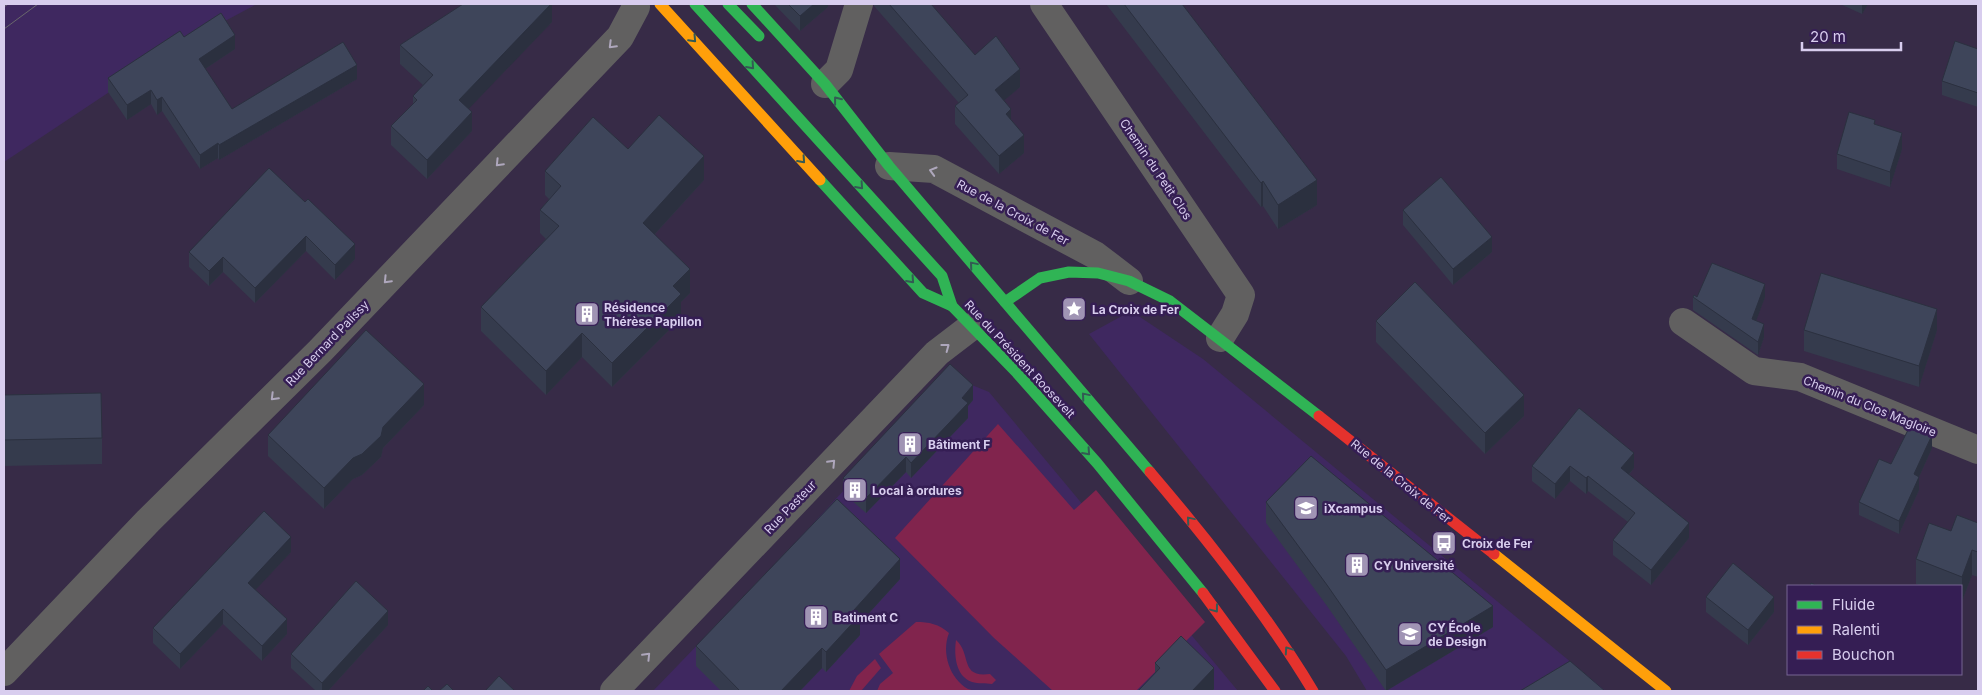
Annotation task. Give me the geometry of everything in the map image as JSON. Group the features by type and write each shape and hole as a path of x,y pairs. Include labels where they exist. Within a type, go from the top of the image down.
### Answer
{"main road":[{"name":"Rue du Président Roosevelt","path":"660,4 923,293 952,306 978,322 1017,373 1097,463 1186,570 1275,691"},
{"path":"694,4 942,276 952,306"},
{"path":"728,4 768,45"},
{"name":"Rue du Président Roosevelt","path":"752,4 825,84 889,166 1002,304 1207,539 1289,651 1313,691"},
{"path":"834,114 889,166"},
{"name":"Rue de la Croix de Fer","path":"1002,304 1040,278 1069,272 1098,273 1129,282 1170,301 1220,338 1666,691"}],"street":[{"name":"Rue Bernard Palissy","path":"4,672 148,522 320,351 620,36 636,4"},
{"path":"825,84 839,70 859,4"},
{"name":"Chemin du Petit Clos","path":"1044,4 1240,295 1236,314 1220,338"},
{"name":"Rue de la Croix de Fer","path":"889,166 934,169 1095,255 1129,282"},
{"name":"Rue Pasteur","path":"614,691 937,353 978,322"},
{"name":"Chemin du Clos Magloire","path":"1683,322 1754,370 1800,377 1978,450"}],"shaded area":[{"path":"4,4 257,4 180,45 4,162"},
{"name":"iXcampus","path":"1131,311 1203,359 1606,691 1367,691 1346,656 1089,334"},
{"path":"950,376 989,392 1238,691 653,691 766,574"},
{"path":"998,424 1074,510 1096,490 1205,622 1136,691 1053,691 994,638 895,538"},
{"path":"916,622 934,624 949,633 946,649 947,657 956,679 968,689 983,691 877,691 880,684 893,673 879,654"},
{"path":"956,640 964,652 970,669 980,674 990,674 996,680 992,684 972,682 962,675 957,664"},
{"path":"875,659 881,668 861,691 849,691 857,676"}],"building":[{"path":"463,4 551,4 459,100 472,112 427,160 391,126 417,100 413,96 433,75 400,45"},
{"path":"788,4 814,4 800,16"},
{"path":"889,4 931,4 975,55 996,36 1020,69 995,90 1011,109 1006,114 1024,135 999,156 955,106 968,95"},
{"path":"1124,4 1182,4 1317,180 1278,205 1263,181 1261,183"},
{"path":"221,13 235,35 199,59 232,109 343,42 357,65 200,155 162,97 157,100 151,90 127,105 108,78 180,31 184,37"},
{"path":"1955,41 1978,49 1978,93 1942,81"},
{"path":"1849,112 1875,120 1874,124 1902,133 1890,172 1837,154"},
{"path":"659,115 704,156 643,223 690,269 673,286 681,294 612,363 582,333 546,371 481,307 559,226 540,210 561,186 545,171 593,117 628,149"},
{"path":"269,168 305,202 308,199 355,244 335,265 306,236 255,288 223,257 209,271 189,252"},
{"path":"1441,177 1492,237 1453,269 1403,210"},
{"path":"1712,263 1765,284 1752,319 1764,324 1758,342 1693,297 1694,295 1697,297"},
{"path":"1821,273 1937,309 1919,366 1804,330"},
{"path":"1415,282 1524,395 1485,433 1376,321"},
{"path":"366,330 424,384 383,427 381,436 362,454 353,458 324,488 268,435"},
{"name":"Bâtiment F","path":"950,364 973,385 962,398 968,403 911,463 906,457 866,498 843,478"},
{"path":"101,393 102,438 4,440 4,395"},
{"path":"1579,408 1634,453 1621,468 1689,523 1651,570 1613,540 1635,513 1588,476 1586,478 1570,466 1555,484 1532,466"},
{"path":"1910,426 1932,435 1914,474 1919,477 1899,521 1859,502 1879,459 1891,464"},
{"name":"CY Université","path":"1311,456 1493,606 1386,670 1266,502"},
{"path":"837,499 900,559 854,610 860,615 826,652 822,648 781,691 740,691 696,646"},
{"path":"264,511 291,537 248,583 287,619 262,646 223,609 180,654 153,628"},
{"path":"1957,515 1978,523 1978,552 1972,550 1962,577 1916,559 1929,523 1951,531"},
{"path":"1733,563 1774,597 1748,630 1706,597"},
{"path":"356,581 388,611 322,683 291,654"},
{"path":"1181,636 1214,668 1192,691 1138,691 1160,668 1155,663"},
{"path":"1570,661 1605,691 1520,691"},
{"path":"499,676 515,691 485,691"},
{"path":"447,684 454,691 439,691"},
{"path":"428,686 433,691 423,691"}],"tram line":[{"path":"4,7 8,4"},
{"path":"4,29 38,4"}],"traffic: fast":[{"path":"695,4 942,276 952,306"},
{"path":"728,4 759,36"},
{"path":"752,4 825,84 889,166 1150,472"},
{"path":"820,180 923,293 952,306 1017,373 1097,463 1203,593"},
{"path":"1005,302 1040,278 1069,272 1098,273 1129,281 1170,301 1319,416"}],"traffic: slow":[{"path":"660,4 820,180"},
{"path":"1494,554 1666,691"}],"traffic: jam":[{"path":"1319,416 1494,554"},
{"path":"1150,472 1236,578 1276,634 1313,691"},
{"path":"1203,593 1275,691"}],"place":[{"name":"La Croix de Fer","path":"1074,309"},
{"name":"Résidence Thérèse Papillon","path":"587,314"},
{"name":"Bâtiment F","path":"910,444"},
{"name":"Local à ordures","path":"855,490"},
{"name":"iXcampus","path":"1306,508"},
{"name":"Croix de Fer","path":"1444,543"},
{"name":"CY Université","path":"1357,565"},
{"name":"Batiment C","path":"816,617"},
{"name":"CY École de Design","path":"1410,634"}]}
